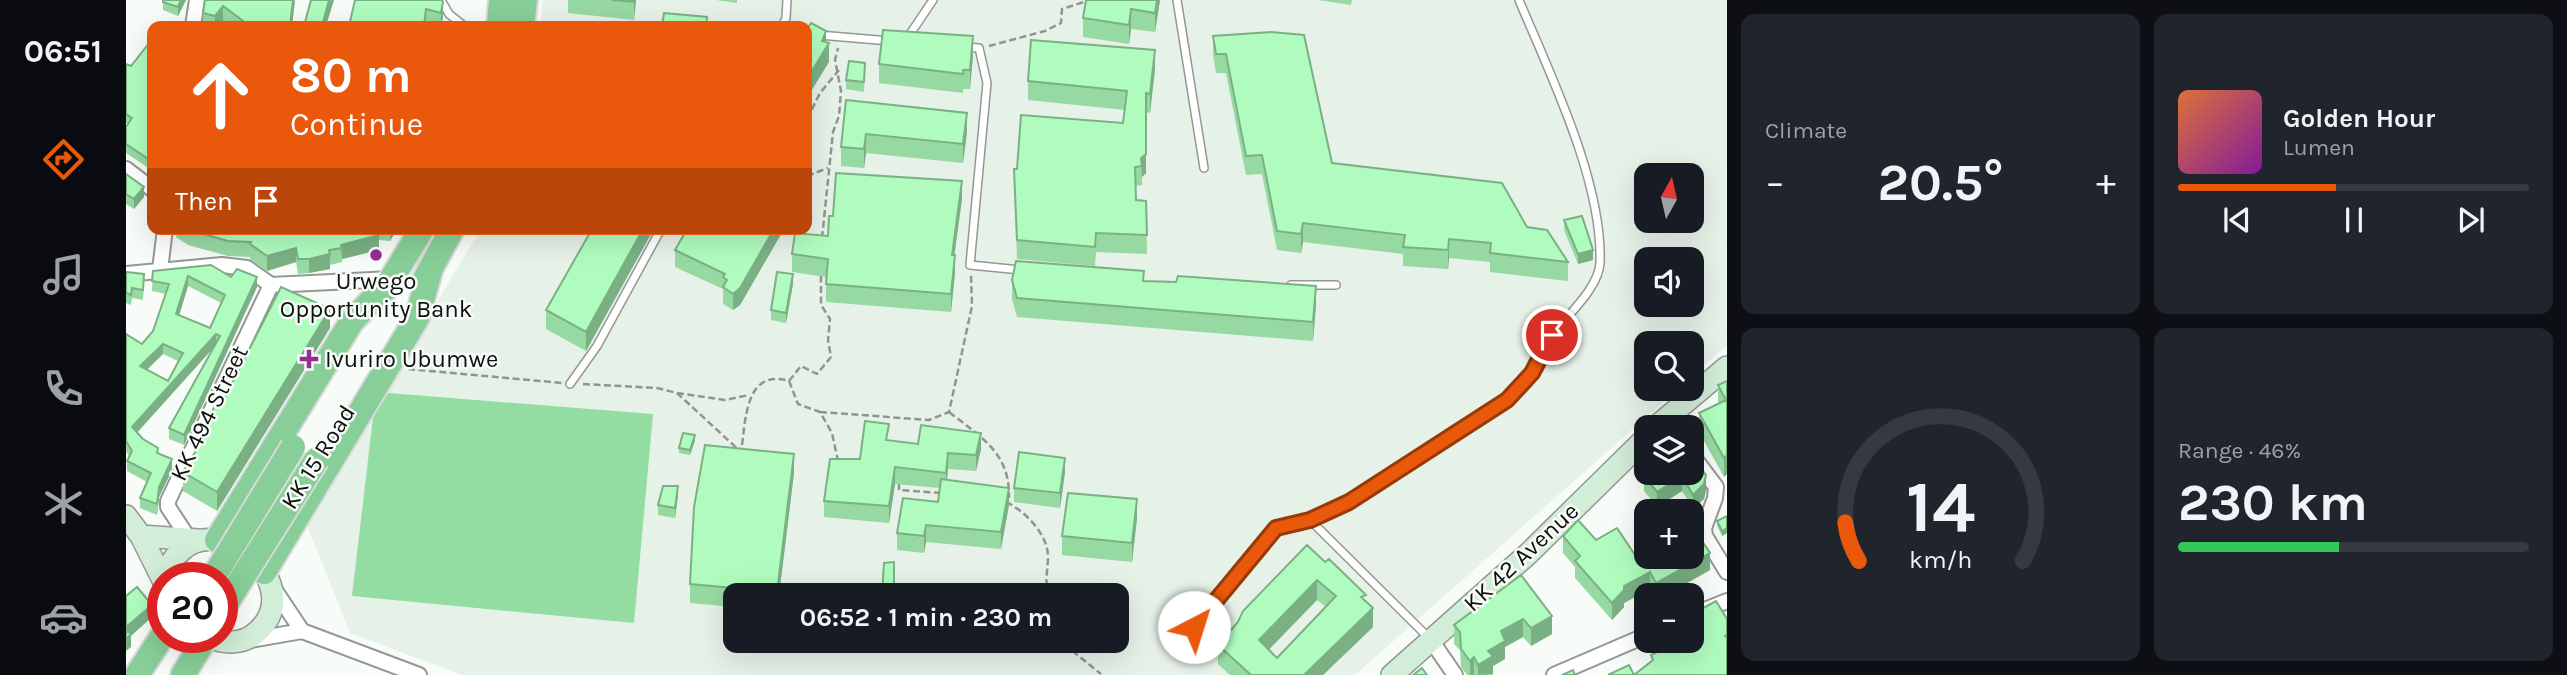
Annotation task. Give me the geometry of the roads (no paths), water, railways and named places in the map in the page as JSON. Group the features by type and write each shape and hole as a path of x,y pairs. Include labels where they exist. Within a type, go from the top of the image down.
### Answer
{"highway":[{"path":"499,21 501,0"},
{"path":"523,21 525,0"},
{"name":"KK 15 Road","path":"223,562 418,235"},
{"name":"KK 15 Road","path":"238,584 317,458 449,235"},
{"path":"269,581 417,318 431,268"},
{"path":"201,540 352,321 392,279"},
{"path":"137,675 151,653"},
{"path":"151,675 165,653"},
{"path":"183,675 204,653"},
{"path":"199,675 211,653"}],"main road":[{"path":"1675,415 1727,367"},
{"name":"KK 42 Avenue","path":"1392,675 1528,554 1634,450"},
{"path":"126,516 156,562"},
{"path":"141,536 232,545 269,581 274,601 265,623 257,633 238,636"},
{"path":"171,562 173,558 201,540"}],"street":[{"path":"194,21 197,0"},
{"path":"126,169 147,185"},
{"path":"160,270 165,235"},
{"path":"126,274 222,265 247,268 271,285 392,279"},
{"name":"KK 494 Street","path":"201,540 168,508 168,501 271,285"},
{"path":"1704,470 1716,487 1715,498 1704,528 1705,536 1727,572"},
{"path":"269,581 302,631"},
{"path":"1704,610 1727,601"},
{"path":"238,637 302,631 418,675"},
{"path":"1431,640 1455,675"},
{"path":"1554,675 1634,641"}],"lane":[{"path":"441,0 449,14 458,21"},
{"path":"784,21 787,0"},
{"path":"906,38 933,0"},
{"path":"1177,0 1204,168"},
{"path":"1177,646 1276,528 1310,520 1349,502 1507,400 1532,373 1552,335 1586,295 1600,266 1598,229 1570,122 1520,0"},
{"path":"812,35 889,41 906,38 918,40"},
{"path":"960,47 979,48 987,83 970,265 1025,271"},
{"path":"570,383 597,346 658,235"},
{"path":"1283,285 1336,285"},
{"path":"1310,520 1431,640"}],"place":[{"name":"Urwego Opportunity Bank","path":"376,255"},
{"name":"Ivuriro Ubumwe","path":"309,359"}]}
